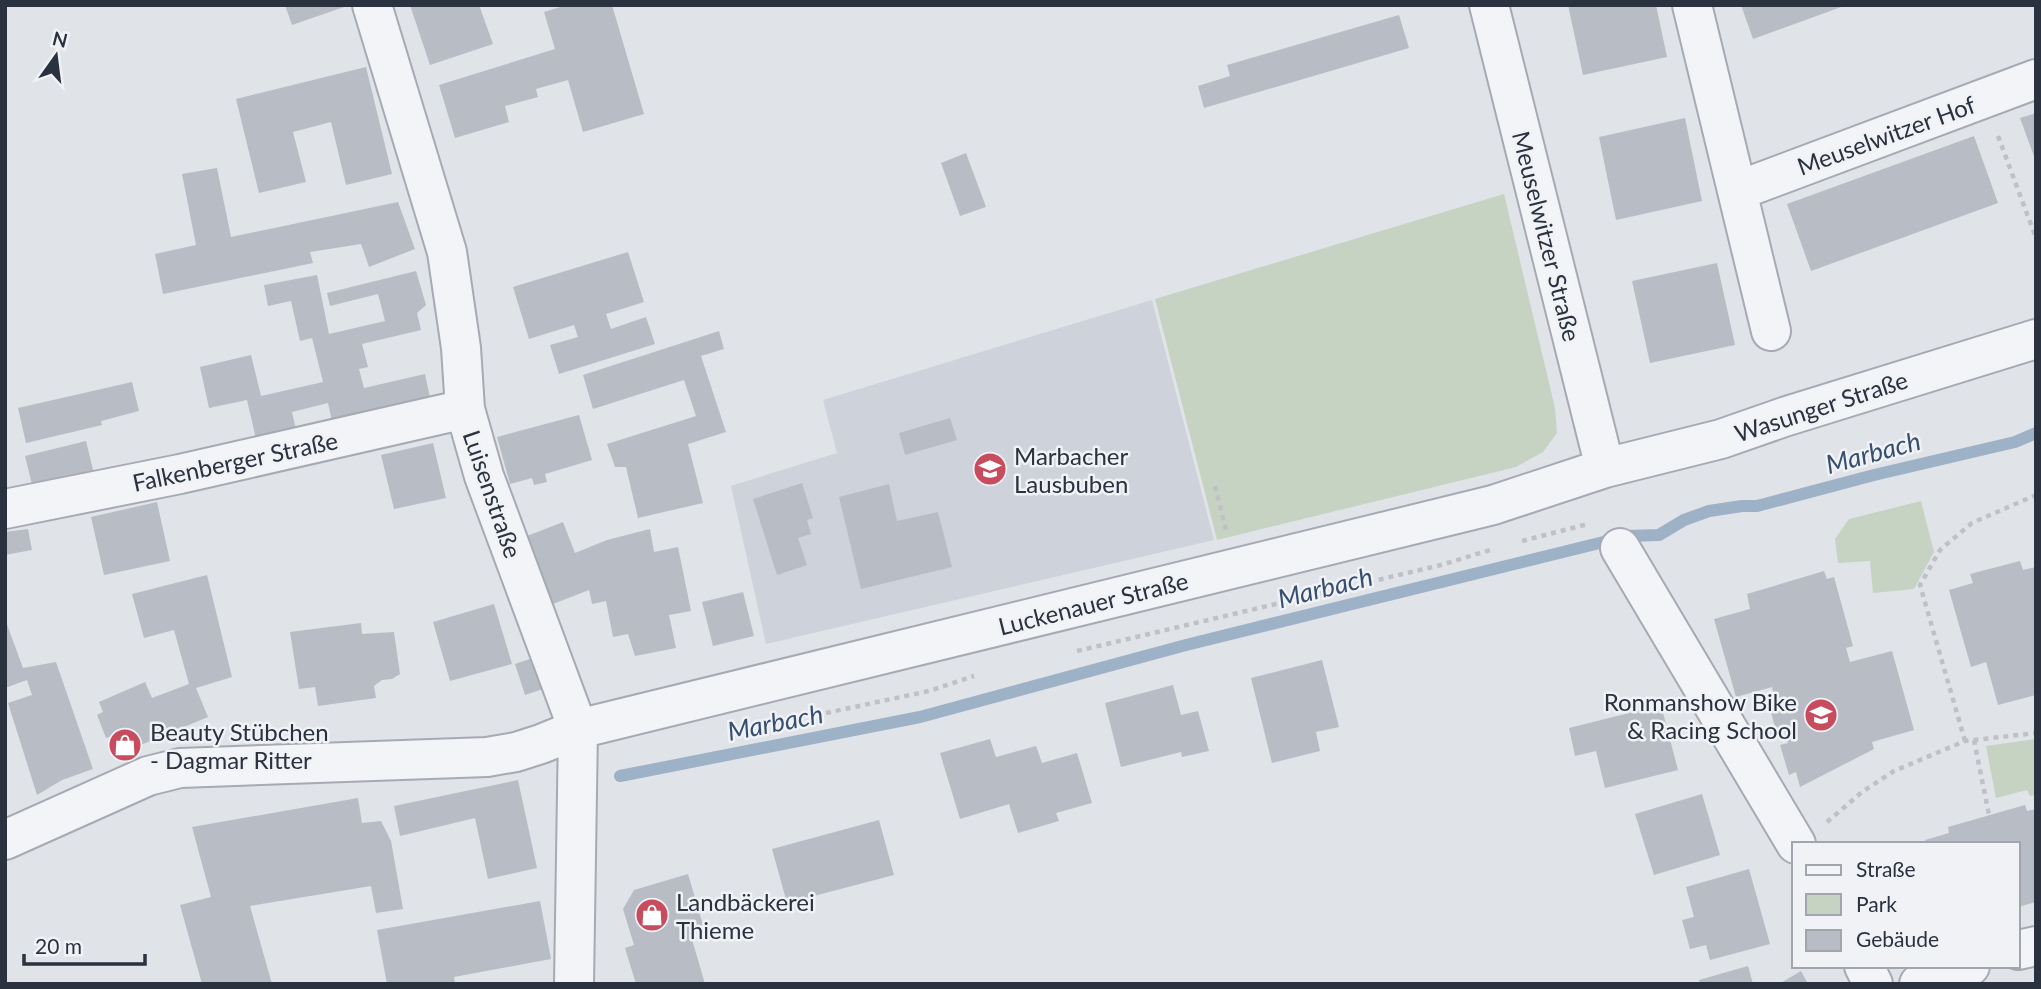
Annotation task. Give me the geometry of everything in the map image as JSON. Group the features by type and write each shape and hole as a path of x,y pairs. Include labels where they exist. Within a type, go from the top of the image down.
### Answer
{"street":[{"name":"Luisenstraße","path":"372,5 447,252 461,348 465,409 484,476 578,729 574,984"},
{"name":"Meuselwitzer Straße","path":"1489,5 1605,468"},
{"path":"1692,5 1772,331"},
{"name":"Meuselwitzer Hof","path":"1737,191 2036,79"},
{"name":"Wasunger Straße","path":"1605,468 1721,439 2036,339"},
{"name":"Falkenberger Straße","path":"5,509 180,474 465,409"},
{"name":"Luckenauer Straße","path":"5,840 148,775 180,768 487,757 516,752 578,729 1493,505 1605,468"},
{"path":"1620,548 1809,835"},
{"path":"1865,968 1873,984"},
{"path":"1919,984 1964,968"}],"path":[{"path":"1984,99 2036,238"},
{"path":"1965,741 1920,585 1940,550 1972,523 2036,495"},
{"path":"1809,835 1862,792 1894,771 1965,741 2036,733"},
{"path":"1974,740 1989,815"}],"shaded area":[{"name":"Marbacher Lausbuben","path":"1152,300 1214,540 766,644 731,486 837,453 823,400"}],"green space":[{"path":"1504,194 1555,408 1557,433 1543,452 1516,467 1217,540 1155,299"},
{"path":"1921,501 1934,552 1914,589 1873,593 1870,561 1838,563 1835,539 1849,519"},
{"path":"2036,739 2036,795 2030,796 2027,790 1996,798 1986,746"}],"building":[{"path":"285,5 347,5 347,6 292,25"},
{"path":"410,5 479,5 493,44 430,65"},
{"path":"567,5 612,5 644,114 583,132 568,80 536,89 538,97 505,106 509,122 455,138 439,85 555,49 544,12"},
{"path":"1568,5 1656,5 1667,57 1583,75"},
{"path":"1741,5 1844,5 1844,6 1753,39"},
{"path":"1399,15 1409,48 1204,108 1198,86 1230,76 1227,65"},
{"path":"366,67 392,174 346,185 331,122 293,132 306,182 259,193 236,99"},
{"path":"2036,113 2036,159 2035,159 2020,118"},
{"path":"1685,118 1702,201 1616,220 1599,137"},
{"path":"1974,136 1998,203 1811,271 1787,204"},
{"path":"966,153 986,207 960,216 941,163"},
{"path":"217,168 231,237 398,202 415,249 369,267 361,244 310,252 313,263 163,294 155,254 196,245 182,174"},
{"path":"628,252 644,302 606,314 611,329 646,317 655,344 559,374 550,345 578,337 574,325 529,339 513,287"},
{"path":"1717,263 1735,345 1650,363 1632,281"},
{"path":"416,271 426,305 417,313 421,330 362,344 368,367 359,369 364,388 425,374 432,408 334,430 328,403 292,412 297,434 257,443 247,400 209,408 200,367 251,355 261,396 323,382 312,338 300,341 291,301 268,306 264,285 317,275 329,334 385,321 378,294 330,306 327,293"},
{"path":"719,331 724,349 701,356 726,432 688,444 703,503 638,518 626,467 615,467 607,444 696,416 684,380 593,409 583,375"},
{"path":"132,382 139,411 101,421 102,425 26,443 18,408"},
{"path":"579,415 592,460 545,474 547,482 534,485 532,478 510,484 497,437"},
{"path":"950,418 957,440 905,455 899,433"},
{"path":"86,441 96,482 35,497 25,456"},
{"path":"433,443 446,498 394,509 381,455"},
{"path":"802,483 813,518 807,520 811,534 798,538 807,565 777,575 753,499"},
{"path":"889,484 897,521 938,512 952,567 861,589 839,497"},
{"path":"157,502 170,561 104,575 91,517"},
{"path":"563,522 575,553 607,540 650,529 654,552 678,547 691,611 669,615 676,648 635,656 628,634 613,637 606,601 592,604 589,590 553,604 527,536"},
{"path":"28,529 32,550 5,555 5,532"},
{"path":"2020,561 2023,570 2036,567 2036,695 1998,705 1986,662 1971,667 1949,590 1973,583 1970,574"},
{"path":"1824,571 1827,579 1834,577 1853,646 1846,648 1850,662 1892,651 1914,730 1872,742 1874,749 1800,787 1796,772 1789,775 1780,745 1788,743 1784,729 1776,731 1768,701 1775,700 1772,687 1736,697 1714,619 1750,609 1747,594"},
{"path":"207,575 232,677 196,688 208,717 119,754 112,736 106,738 97,715 103,712 99,702 145,682 152,698 189,684 174,630 144,638 132,594"},
{"path":"743,592 754,636 713,646 702,602"},
{"path":"494,604 512,664 450,681 433,622"},
{"path":"5,619 23,668 56,662 93,769 62,780 37,795 8,703 32,695 27,680 5,688"},
{"path":"361,623 362,634 394,632 400,674 374,686 376,698 318,706 315,687 299,689 290,632"},
{"path":"533,658 543,689 525,695 515,664"},
{"path":"1322,660 1339,727 1316,732 1320,751 1272,763 1251,678"},
{"path":"1173,685 1181,715 1198,711 1209,751 1182,757 1181,752 1121,767 1105,703"},
{"path":"1661,705 1678,770 1605,788 1596,751 1575,756 1569,728"},
{"path":"990,739 996,757 1036,746 1042,763 1077,753 1092,803 1056,813 1059,821 1018,833 1009,804 960,819 940,753"},
{"path":"518,780 537,868 488,879 475,818 400,836 394,806"},
{"path":"1702,794 1720,855 1654,875 1635,814"},
{"path":"358,798 362,823 381,821 391,841 403,909 376,913 371,886 250,906 272,984 202,984 180,905 211,897 192,827"},
{"path":"2025,805 2027,811 2036,809 2036,902 2020,906 2020,842 1926,842 1925,840 1949,833 1948,827"},
{"path":"879,820 894,875 787,903 772,849"},
{"path":"1749,869 1770,944 1710,960 1706,945 1690,949 1682,920 1694,917 1686,887"},
{"path":"688,874 703,925 689,929 705,984 636,984 625,948 634,945 623,909 634,890"},
{"path":"540,901 551,959 454,977 455,984 387,984 377,930"},
{"path":"1748,966 1753,984 1700,984 1699,980"},
{"path":"1801,971 1808,984 1779,984"}],"waterway":[{"name":"Marbach","path":"620,776 920,717 1186,645 1628,536 1659,535 1684,520 1709,511 1757,506 2015,442 2036,433"}],"place":[{"name":"Marbacher Lausbuben","path":"990,469"},
{"name":"Ronmanshow Bike & Racing School","path":"1821,715"},
{"name":"Beauty Stübchen - Dagmar Ritter","path":"125,745"},
{"name":"Landbäckerei Thieme","path":"652,915"}]}
